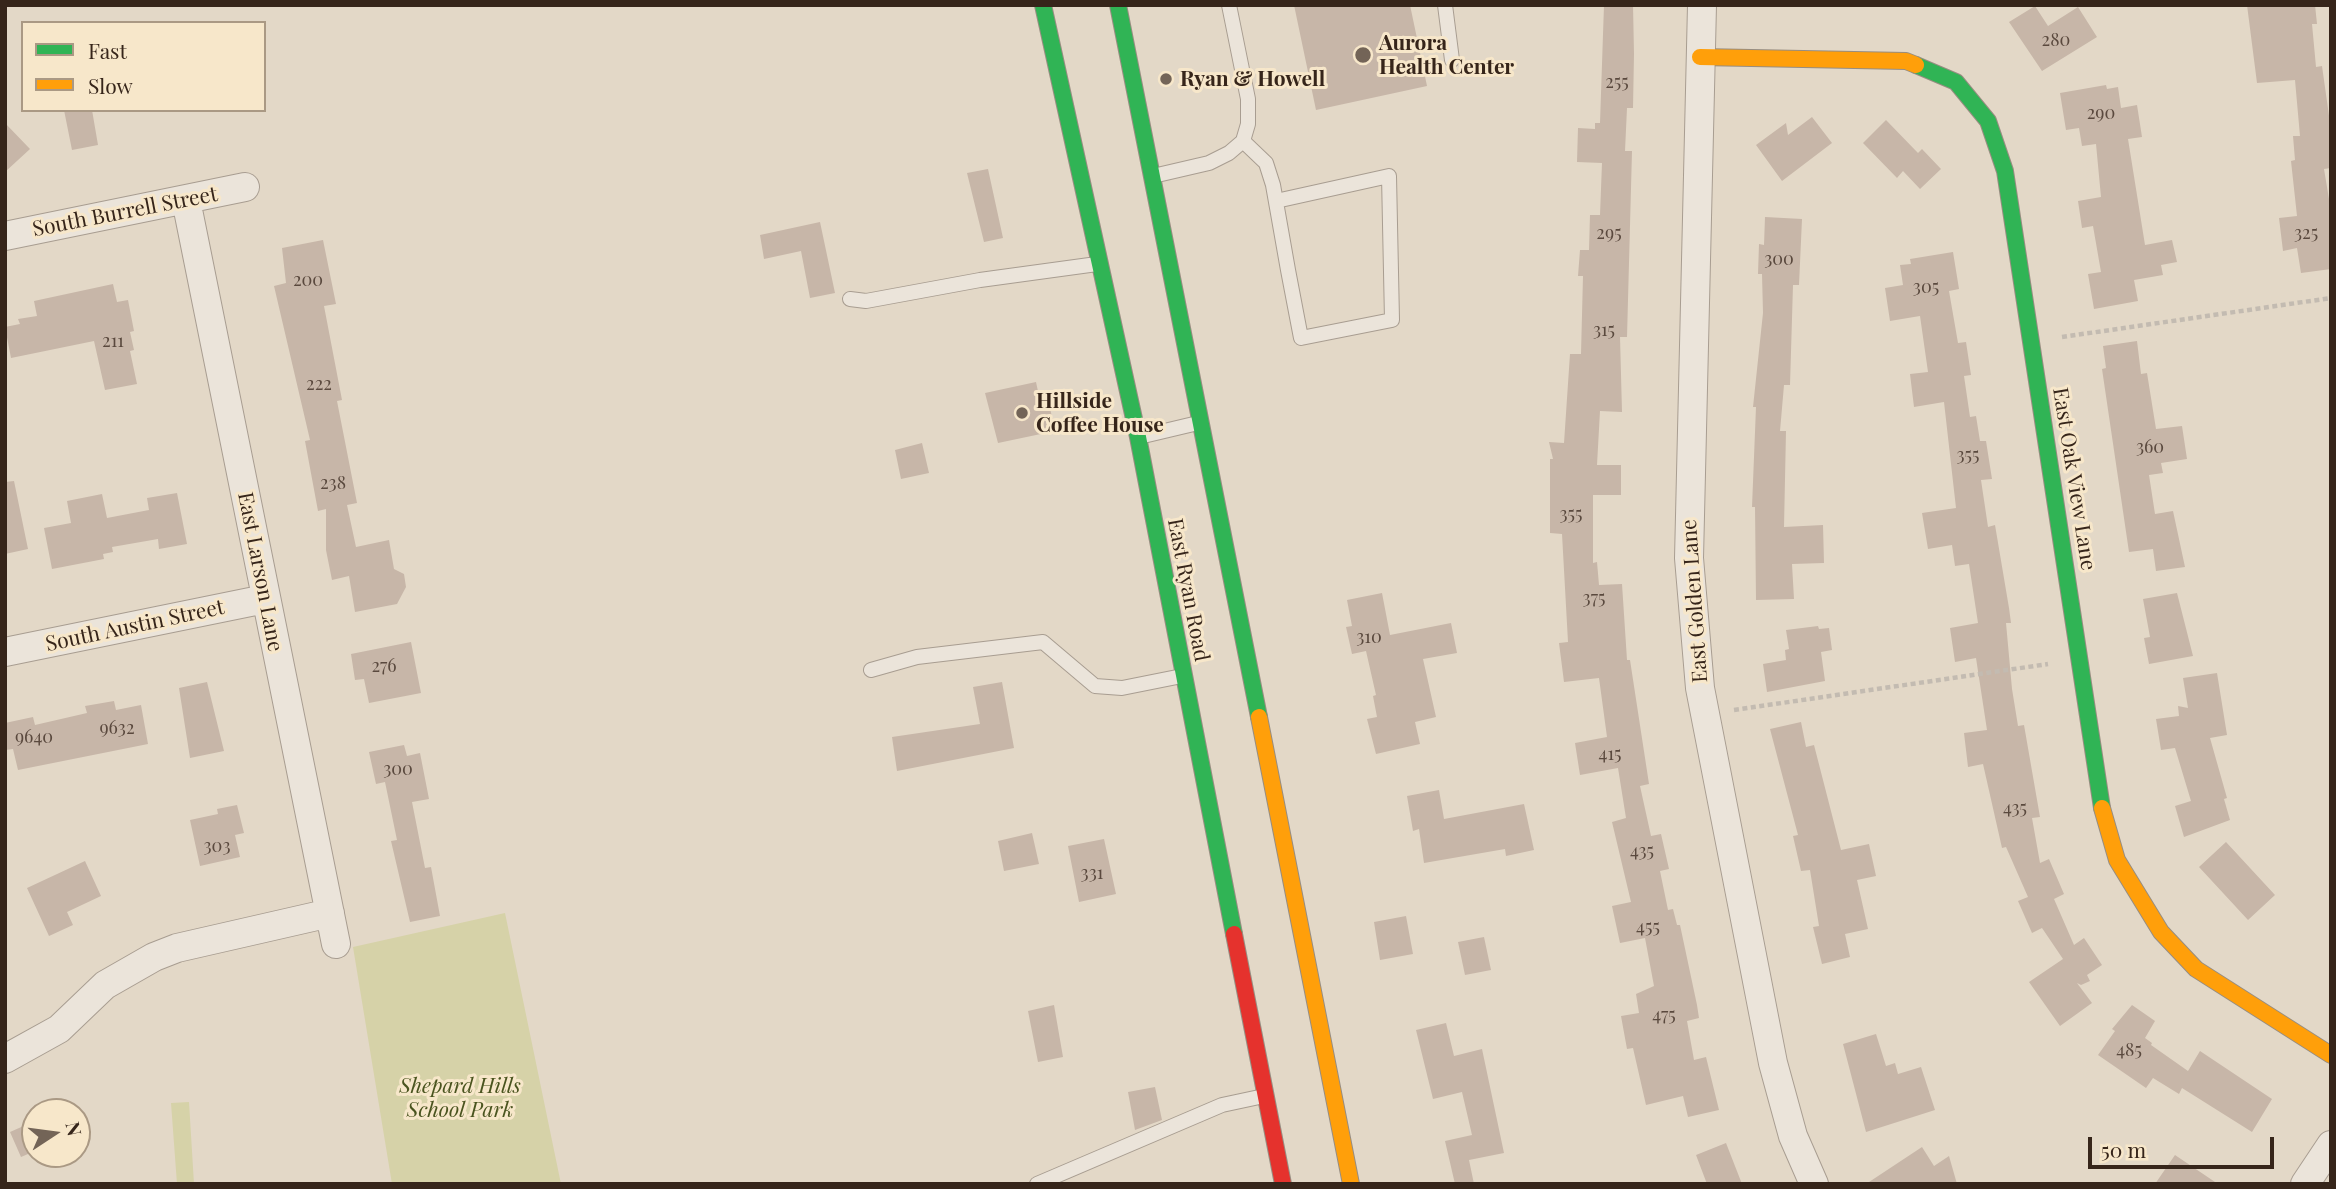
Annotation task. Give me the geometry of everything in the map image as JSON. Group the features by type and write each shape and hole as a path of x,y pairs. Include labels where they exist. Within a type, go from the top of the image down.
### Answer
{"main road":[{"name":"East Ryan Road","path":"1043,5 1138,437 1283,1184"},
{"path":"1118,5 1351,1184"},
{"path":"1131,66 1138,29"},
{"path":"1106,30 1138,105"},
{"name":"East Oak View Lane","path":"1700,57 1906,61 1956,82 1987,121 2005,171 2103,817 2117,860 2161,932 2196,969 2331,1055"}],"street":[{"name":"East Golden Lane","path":"1702,5 1689,558 1700,688 1773,1063 1793,1136 1814,1184"},
{"name":"South Burrell Street","path":"5,236 245,187"},
{"name":"East Larson Lane","path":"186,200 336,944"},
{"name":"South Austin Street","path":"5,652 265,599"},
{"path":"5,1059 59,1029 105,985 154,957 177,948 330,913"},
{"path":"2305,1184 2331,1145"}],"lane":[{"path":"1153,176 1209,163 1229,153 1243,141 1248,124 1248,99 1229,5"},
{"path":"1445,5 1452,60"},
{"path":"1243,141 1266,163 1276,201 1301,338 1392,320 1389,176 1276,201"},
{"path":"850,299 866,302 980,280 1100,264"},
{"path":"1138,437 1200,423"},
{"path":"871,670 917,657 1043,642 1095,685 1122,688 1184,676"},
{"path":"1037,1184 1222,1105 1265,1095"}],"path":[{"path":"2031,342 2331,298"},
{"path":"1734,710 2080,660"}],"green space":[{"name":"Shepard Hills School Park","path":"505,913 561,1184 392,1184 353,947"},
{"path":"189,1102 194,1184 177,1184 171,1103"}],"building":[{"name":"Aurora Health Center","path":"1294,5 1410,5 1427,86 1316,110"},
{"path":"1604,5 1633,5 1633,108 1627,108 1625,151 1632,151 1627,337 1620,337 1622,412 1600,411 1597,465 1621,465 1621,495 1593,495 1593,563 1597,562 1599,585 1622,584 1627,660 1630,660 1649,784 1640,786 1651,836 1661,834 1669,869 1660,871 1668,910 1673,909 1677,925 1680,925 1697,1005 1699,1018 1687,1021 1694,1060 1706,1057 1719,1110 1688,1117 1683,1096 1646,1105 1633,1048 1627,1049 1621,1016 1639,1013 1636,994 1654,986 1645,938 1620,943 1612,906 1631,902 1612,822 1626,818 1618,768 1580,775 1575,743 1607,737 1599,678 1564,682 1559,643 1568,642 1562,534 1550,533 1550,459 1553,459 1549,442 1564,443 1570,354 1581,354 1583,276 1578,276 1580,250 1589,250 1590,215 1600,215 1602,163 1577,162 1578,128 1595,129 1595,123 1600,123"},
{"path":"2247,5 2315,5 2317,24 2312,24 2316,67 2322,66 2331,130 2331,168 2324,169 2331,211 2331,269 2301,273 2297,248 2283,251 2279,218 2297,216 2291,161 2295,160 2293,136 2300,136 2295,80 2257,83"},
{"path":"2035,6 2048,26 2078,7 2097,37 2042,71 2009,22"},
{"path":"2106,85 2107,89 2118,87 2121,108 2137,105 2142,137 2128,139 2145,245 2172,240 2177,262 2161,265 2163,275 2134,280 2138,301 2094,309 2088,274 2101,272 2093,226 2082,228 2078,201 2101,197 2096,144 2082,146 2079,128 2066,130 2060,93"},
{"path":"64,112 92,112 98,145 72,150"},
{"path":"1812,117 1832,143 1782,181 1756,145 1786,123 1788,135"},
{"path":"1886,120 1918,153 1922,149 1941,169 1920,189 1903,171 1897,178 1863,143"},
{"path":"5,123 30,149 5,172"},
{"path":"988,169 1003,238 984,242 967,173"},
{"path":"1765,217 1802,219 1799,285 1793,285 1790,385 1784,385 1780,431 1786,431 1784,527 1823,525 1824,563 1792,564 1794,599 1756,600 1755,507 1752,507 1756,407 1753,407 1763,313 1762,274 1758,274 1759,244 1764,245"},
{"path":"820,222 835,293 810,298 801,251 764,259 760,235"},
{"path":"323,240 336,304 324,306 342,400 337,401 357,503 347,505 356,547 389,540 394,569 404,574 406,587 397,604 355,612 349,576 332,580 326,550 326,509 318,511 305,441 310,440 274,286 286,283 282,248"},
{"path":"1953,252 1959,289 1949,291 1958,343 1966,342 1971,375 1964,376 1970,417 1976,416 1980,441 1986,441 1992,479 1981,480 1988,527 1995,525 2009,608 2011,623 2006,623 2012,689 2018,726 2024,725 2040,817 2032,818 2040,863 2049,859 2064,894 2054,899 2074,945 2084,938 2102,965 2087,975 2090,981 2081,985 2077,983 2092,1003 2060,1026 2029,982 2063,959 2042,928 2032,933 2018,901 2028,897 2006,847 2002,848 1983,764 1968,767 1964,733 1987,730 1976,658 1955,662 1950,628 1978,623 1969,564 1955,566 1952,545 1928,549 1922,513 1956,508 1944,402 1914,407 1910,374 1928,372 1920,316 1890,321 1885,288 1903,285 1900,265 1911,264 1910,259"},
{"path":"113,284 117,302 128,300 134,331 130,332 134,350 130,351 137,384 105,390 94,341 11,358 5,327 20,324 18,319 37,316 34,301"},
{"path":"2137,341 2141,374 2147,373 2156,429 2182,426 2187,459 2161,463 2163,473 2149,475 2155,514 2173,511 2185,567 2156,571 2153,549 2129,552 2102,369 2106,368 2103,346"},
{"name":"Hillside Coffee House","path":"1036,382 1042,410 1050,408 1055,431 998,443 985,393"},
{"path":"922,443 929,473 901,479 895,450"},
{"path":"14,481 28,549 5,554 5,482"},
{"path":"177,493 187,544 159,549 158,539 112,547 113,552 103,554 104,559 52,569 44,528 71,523 67,501 102,494 107,518 149,510 147,498"},
{"path":"1382,593 1390,635 1451,623 1457,653 1423,659 1436,717 1415,722 1420,744 1376,754 1367,719 1377,717 1373,696 1376,695 1366,651 1352,654 1346,627 1352,626 1347,600"},
{"path":"2177,593 2193,656 2149,664 2144,638 2150,637 2143,599"},
{"path":"1818,626 1819,629 1829,628 1832,650 1821,652 1825,681 1767,692 1763,664 1786,660 1785,650 1789,649 1786,630"},
{"path":"411,642 421,693 369,703 364,679 355,680 351,654"},
{"path":"2217,673 2227,735 2210,738 2227,798 2224,799 2230,820 2184,837 2175,806 2191,801 2175,748 2161,750 2156,719 2179,716 2178,706 2188,708 2183,678"},
{"path":"207,682 224,751 190,758 179,688"},
{"path":"1002,682 1014,748 897,771 892,737 980,724 973,687"},
{"path":"114,701 116,710 141,705 148,744 18,770 13,749 5,750 5,723 33,717 35,725 87,713 85,706"},
{"path":"1801,722 1806,747 1814,745 1841,850 1869,844 1876,876 1857,880 1868,929 1845,934 1850,957 1822,964 1813,927 1819,926 1810,870 1801,871 1793,836 1798,835 1770,729"},
{"path":"404,745 407,756 420,753 429,799 412,802 425,868 431,867 440,916 410,922 391,841 397,840 385,782 376,784 369,752"},
{"path":"1439,790 1444,819 1524,804 1534,850 1506,856 1505,849 1424,863 1419,829 1413,831 1407,796"},
{"path":"237,805 244,833 235,835 240,857 200,866 190,820 218,814 217,809"},
{"path":"1032,833 1039,864 1004,871 998,841"},
{"path":"1104,839 1116,894 1079,902 1068,846"},
{"path":"2226,842 2275,895 2248,920 2199,867"},
{"path":"85,861 101,896 67,912 73,925 49,936 27,888"},
{"path":"1406,916 1413,954 1380,960 1374,922"},
{"path":"1484,937 1491,970 1465,975 1458,942"},
{"path":"1054,1005 1063,1057 1038,1062 1028,1011"},
{"path":"2132,1005 2155,1021 2145,1038 2188,1071 2200,1051 2272,1099 2252,1132 2182,1088 2179,1094 2153,1078 2146,1088 2098,1055 2115,1031 2112,1029"},
{"path":"1446,1023 1454,1056 1482,1049 1504,1153 1469,1160 1474,1184 1455,1184 1445,1141 1472,1135 1462,1092 1433,1099 1416,1030"},
{"path":"1876,1034 1886,1066 1895,1063 1898,1074 1921,1067 1935,1110 1866,1132 1843,1044"},
{"path":"1155,1087 1162,1120 1135,1130 1128,1092"},
{"path":"21,1127 21,1157 10,1132"},
{"path":"1726,1143 1742,1184 1707,1184 1696,1155"},
{"path":"1922,1147 1934,1166 1949,1156 1957,1184 1866,1184"},
{"path":"2175,1155 2218,1184 2155,1184"}],"traffic: fast":[{"path":"1043,5 1138,437 1234,934"},
{"path":"1118,5 1259,717"},
{"path":"1916,65 1956,82 1988,121 2005,171 2102,808"}],"traffic: slow":[{"path":"1700,57 1906,61 1916,65"},
{"path":"1259,717 1351,1184"},
{"path":"2102,808 2117,860 2161,932 2196,969 2331,1055"}],"traffic: jam":[{"path":"1234,934 1283,1184"}],"place":[{"name":"Aurora Health Center","path":"1363,55"},
{"name":"Ryan & Howell","path":"1166,79"},
{"name":"Hillside Coffee House","path":"1022,413"}]}
